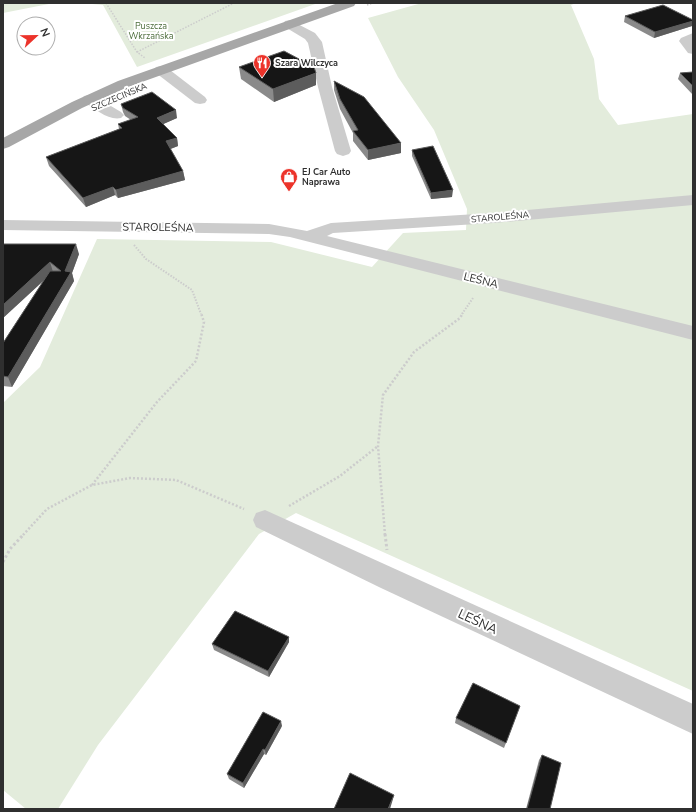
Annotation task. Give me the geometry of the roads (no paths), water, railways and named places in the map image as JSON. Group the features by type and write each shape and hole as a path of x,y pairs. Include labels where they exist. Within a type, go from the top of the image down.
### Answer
{"main road":[{"name":"SZCZECIŃSKA","path":"3,144 94,102 164,73 238,43 350,3"},
{"name":"SZCZECIŃSKA","path":"3,157 94,102"}],"street":[{"path":"290,24 310,36 316,42 325,87 343,151"},
{"path":"693,37 686,41 693,50"},
{"path":"164,73 200,100"},
{"path":"94,102 116,115"},
{"name":"STAROLEŚNA","path":"308,236 331,228 493,218 693,200"},
{"name":"STAROLEŚNA","path":"3,214 47,226"},
{"name":"STAROLEŚNA","path":"3,225 269,229"},
{"name":"LEŚNA","path":"269,229 308,236 693,333"},
{"name":"LEŚNA","path":"265,520 390,580 693,719"}],"place":[{"name":"Szara Wilczyca","path":"262,78"},
{"name":"EJ Car Auto Naprawa","path":"289,192"}],"park label":[{"name":"Puszcza Wkrzańska","path":"151,32"}]}
